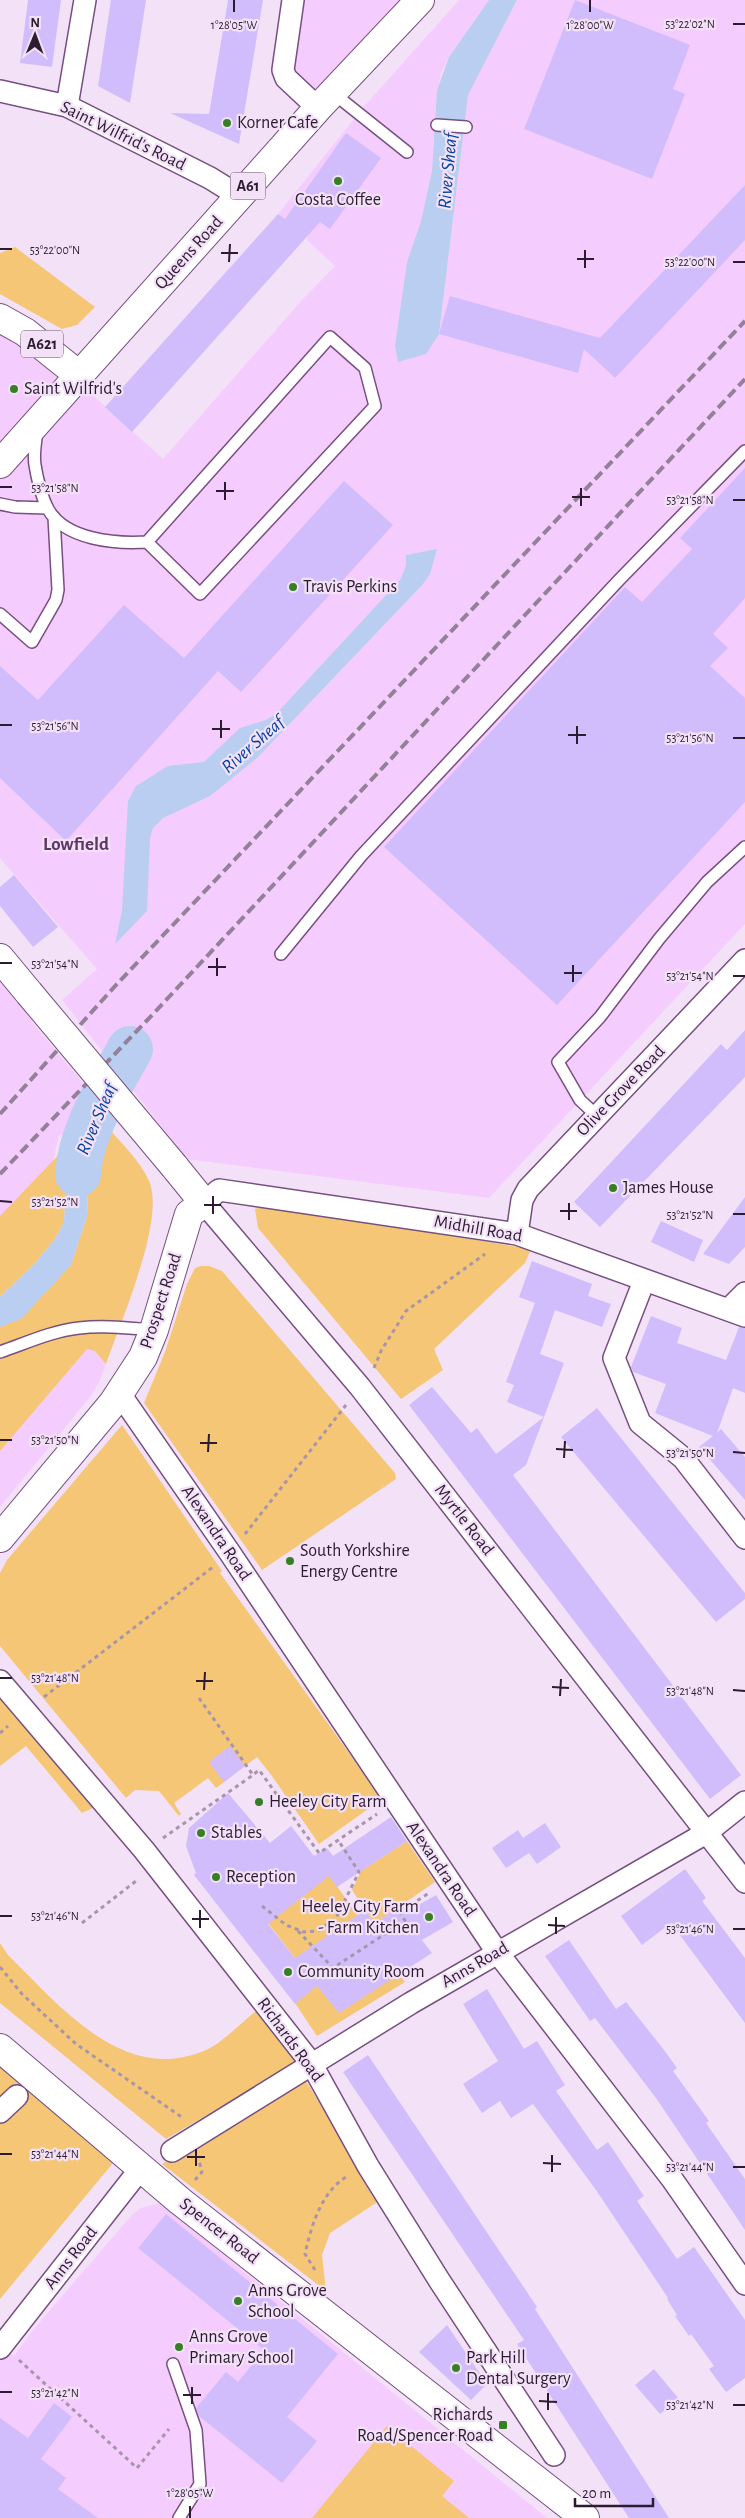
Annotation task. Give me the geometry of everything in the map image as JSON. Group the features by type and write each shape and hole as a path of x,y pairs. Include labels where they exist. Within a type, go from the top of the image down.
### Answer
{"main road":[{"name":"Queens Road","path":"0,464 240,196 420,0"},
{"name":"A621","path":"0,318 25,332 80,376"},
{"name":"Myrtle Road","path":"0,958 204,1203"},
{"name":"Prospect Road","path":"0,1538 120,1394 143,1357 154,1330 189,1214 204,1203"},
{"name":"Spencer Road","path":"0,2048 180,2201 585,2518"}],"street":[{"path":"68,106 85,0"},
{"path":"293,0 283,70 286,78 326,101"},
{"name":"Saint Wilfrid's Road","path":"0,92 68,106 210,178 240,196"},
{"name":"Olive Grove Road","path":"518,1234 522,1200 528,1188 745,960"},
{"name":"Midhill Road","path":"204,1203 219,1190 518,1234 737,1313"},
{"name":"Myrtle Road","path":"204,1203 360,1387 745,1882"},
{"path":"644,1280 614,1358 640,1423 682,1458 745,1538"},
{"path":"737,1313 745,1293"},
{"name":"Alexandra Road","path":"120,1394 230,1553 497,1952 672,2178 745,2284"},
{"name":"Richards Road","path":"0,1681 144,1850 311,2063 368,2166 439,2280 554,2456"},
{"name":"Anns Road","path":"172,2150 311,2063 497,1952 706,1833 745,1802"},
{"path":"0,2112 17,2096"},
{"name":"Anns Road","path":"1,2346 142,2168"}],"lane":[{"path":"326,101 407,152"},
{"path":"437,125 466,128"},
{"path":"0,504 50,513 80,534 99,540 146,542 200,594 375,406 365,368 330,337 146,542"},
{"path":"0,614 32,642 53,608 58,590 50,513 35,464 37,423"},
{"path":"281,954 361,856 620,579 745,451"},
{"path":"597,1116 580,1100 558,1062 600,1017 659,939 707,882 745,847"},
{"path":"0,1352 58,1332 77,1328 154,1330"},
{"path":"173,2364 196,2430 200,2484 179,2518"}],"path":[{"path":"26,1711 230,1553 377,1365 381,1350 406,1311 502,1242 518,1234"},
{"path":"199,1698 253,1775"},
{"path":"144,1850 259,1770 319,1853 396,1801"},
{"path":"298,1931 318,1931 336,1918 359,1872 338,1840"},
{"path":"262,1906 276,1920 298,1931 333,1968 405,1921 400,1912 449,1880"},
{"path":"82,1924 136,1881"},
{"path":"0,1967 22,1994 76,2044 202,2131"},
{"path":"319,2278 305,2254 310,2231 324,2201 337,2182 368,2166"},
{"path":"1,2346 137,2468 170,2429"}],"shaded area":[{"path":"293,0 420,0 318,108 283,64"},
{"path":"459,0 489,0 449,57 442,71 437,90 432,171 421,221 407,262 401,309 439,334 468,94 517,0 745,0 745,924 489,1198 187,1159 62,1000 97,969 0,858 0,318 80,376 87,390 163,459 302,300 335,266 307,240 308,236 278,214 362,109"},
{"path":"15,247 95,307 77,325 62,329 0,294 0,253"},
{"path":"0,970 36,1015 31,1021 95,1097 74,1136 59,1135 46,1193 0,1243"},
{"path":"105,1124 135,1158 145,1173 153,1198 147,1245 139,1271 106,1364 95,1351 87,1349 0,1451 0,1327 21,1318 71,1265 87,1216 89,1157"},
{"path":"69,1144 64,1222 55,1239 35,1263 0,1297 0,1216"},
{"path":"149,1181 153,1206 147,1246 100,1380 91,1396 0,1507 0,1327 21,1318"},
{"path":"265,1206 531,1249 525,1263 434,1349 443,1370 401,1399 258,1228 255,1209"},
{"path":"209,1266 222,1271 395,1473 396,1479 262,1570 144,1403 165,1352 187,1284 195,1268"},
{"path":"122,1425 222,1571 220,1573 382,1799 319,1844 257,1757 216,1788 208,1778 174,1803 181,1814 179,1816 159,1791 135,1790 126,1798 0,1646 0,1573 7,1560"},
{"path":"0,1689 99,1805 82,1813 26,1746 0,1766"},
{"path":"407,1841 435,1882 374,1924 352,1890 361,1871"},
{"path":"319,1861 405,1982 317,2036 295,2003 317,1986 257,1909"},
{"path":"0,1943 8,1955 72,2017 96,2035 121,2049 148,2058 176,2058 206,2050 226,2037 260,2008 299,2061 166,2139 0,2003"},
{"path":"0,2063 34,2088 113,2163 0,2299"},
{"path":"303,2076 379,2201 330,2233 322,2255 326,2291 162,2164"},
{"name":"Anns Grove Primary School","path":"160,2203 547,2518 0,2518 0,2345 14,2356 33,2330 132,2215 141,2208"},
{"path":"387,2426 454,2481 442,2496 469,2518 312,2518"}],"water":[{"path":"489,0 517,0 468,95 439,334 426,354 398,362 395,346 407,262 421,221 432,171 437,90 449,57"},
{"path":"437,549 430,574 423,584 257,758 210,796 163,818 153,828 150,838 147,911 115,944 122,911 128,801 136,786 168,766 204,762 240,728 266,720 276,714 401,579 406,565 406,555"},
{"path":"89,1107 105,1124 89,1157 87,1216 71,1265 21,1319 0,1327 0,1297 35,1263 55,1239 64,1222 69,1144"}],"building":[{"path":"28,0 61,0 52,67 20,63"},
{"path":"111,0 146,0 130,103 98,86"},
{"path":"228,0 263,0 239,144 170,113 209,114"},
{"path":"575,0 690,45 673,89 685,94 652,179 524,129"},
{"path":"346,133 381,158 330,229 320,222 132,432 105,407 278,214 285,219"},
{"path":"745,185 745,240 615,378 584,349 578,373 439,334 450,296 600,338"},
{"path":"745,468 745,598 713,634 728,648 710,666 745,698 745,802 557,1005 384,847 625,587 642,602 692,549 680,538"},
{"path":"344,481 393,525 241,692 218,671 66,841 0,778 0,666 38,700 124,605 184,658"},
{"path":"14,875 58,927 33,947 0,906 0,887"},
{"path":"745,1030 745,1077 600,1227 574,1202 721,1044 727,1050"},
{"path":"745,1197 745,1247 729,1264 703,1254"},
{"path":"661,1221 703,1240 694,1262 651,1242"},
{"path":"532,1261 592,1284 588,1296 611,1304 602,1327 555,1310 540,1354 564,1363 544,1417 507,1402 514,1385 506,1382 535,1303 519,1297"},
{"path":"651,1316 682,1328 677,1343 726,1360 739,1327 745,1328 745,1393 733,1388 717,1433 721,1429 745,1457 745,1500 699,1447 713,1436 655,1413 666,1384 633,1372 631,1367"},
{"path":"432,1387 471,1433 477,1428 496,1454 544,1417 526,1465 513,1475 741,1775 710,1799 409,1405"},
{"path":"597,1408 745,1593 745,1599 716,1622 561,1437"},
{"path":"230,1746 245,1766 224,1782 209,1762"},
{"path":"228,1793 270,1843 291,1826 314,1856 327,1848 333,1856 391,1817 407,1841 337,1887 329,1876 268,1924 295,1958 365,1910 374,1924 401,1905 406,1912 436,1895 453,1922 422,1940 432,1953 339,2013 317,1986 295,2004 194,1875 196,1873 186,1846 189,1828"},
{"path":"545,1823 561,1847 537,1864 529,1853 506,1868 492,1848 518,1830 523,1838"},
{"path":"685,1869 706,1898 702,1901 745,1958 745,2023 671,1923 642,1945 621,1916"},
{"path":"569,1940 616,2009 626,2002 664,2050 677,2068 673,2071 709,2121 706,2123 745,2179 745,2230 656,2098 595,2018 590,2021 545,1956"},
{"path":"487,1989 524,2049 537,2041 565,2085 556,2091 597,2150 608,2142 644,2196 637,2201 677,2259 694,2247 745,2320 745,2378 726,2392 709,2369 714,2366 691,2334 689,2336 675,2316 677,2315 668,2298 596,2190 533,2104 511,2118 500,2101 482,2113 463,2084 498,2061 463,2004"},
{"path":"368,2055 537,2307 535,2309 669,2518 629,2518 517,2344 524,2340 343,2072"},
{"name":"Anns Grove School","path":"166,2214 338,2354 287,2417 317,2441 282,2483 199,2416 196,2408 226,2372 238,2382 264,2350 138,2248"},
{"name":"Park Hill Dental Surgery","path":"447,2325 487,2384 471,2400 419,2352"},
{"path":"654,2369 679,2399 660,2414 635,2385"},
{"path":"54,2403 72,2417 41,2459 66,2478 58,2489 98,2518 0,2518 0,2418 28,2438"}],"waterway":[{"name":"River Sheaf","path":"78,1174 84,1141 90,1125 130,1049"}],"railway":[{"path":"0,1114 116,985 745,321"},
{"path":"0,1174 154,1013 745,379"}],"place":[{"name":"Korner Cafe","path":"227,123"},
{"name":"Costa Coffee","path":"338,181"},
{"name":"Saint Wilfrid's","path":"14,389"},
{"name":"Travis Perkins","path":"293,587"},
{"name":"James House","path":"613,1188"},
{"name":"South Yorkshire Energy Centre","path":"290,1561"},
{"name":"Heeley City Farm","path":"259,1802"},
{"name":"Stables","path":"201,1833"},
{"name":"Reception","path":"216,1877"},
{"name":"Heeley City Farm - Farm Kitchen","path":"429,1917"},
{"name":"Community Room","path":"288,1972"},
{"name":"Anns Grove School","path":"238,2301"},
{"name":"Anns Grove Primary School","path":"179,2347"},
{"name":"Park Hill Dental Surgery","path":"456,2368"},
{"name":"Richards Road/Spencer Road","path":"503,2425"}],"district":[{"name":"Lowfield","path":"76,844"}]}
